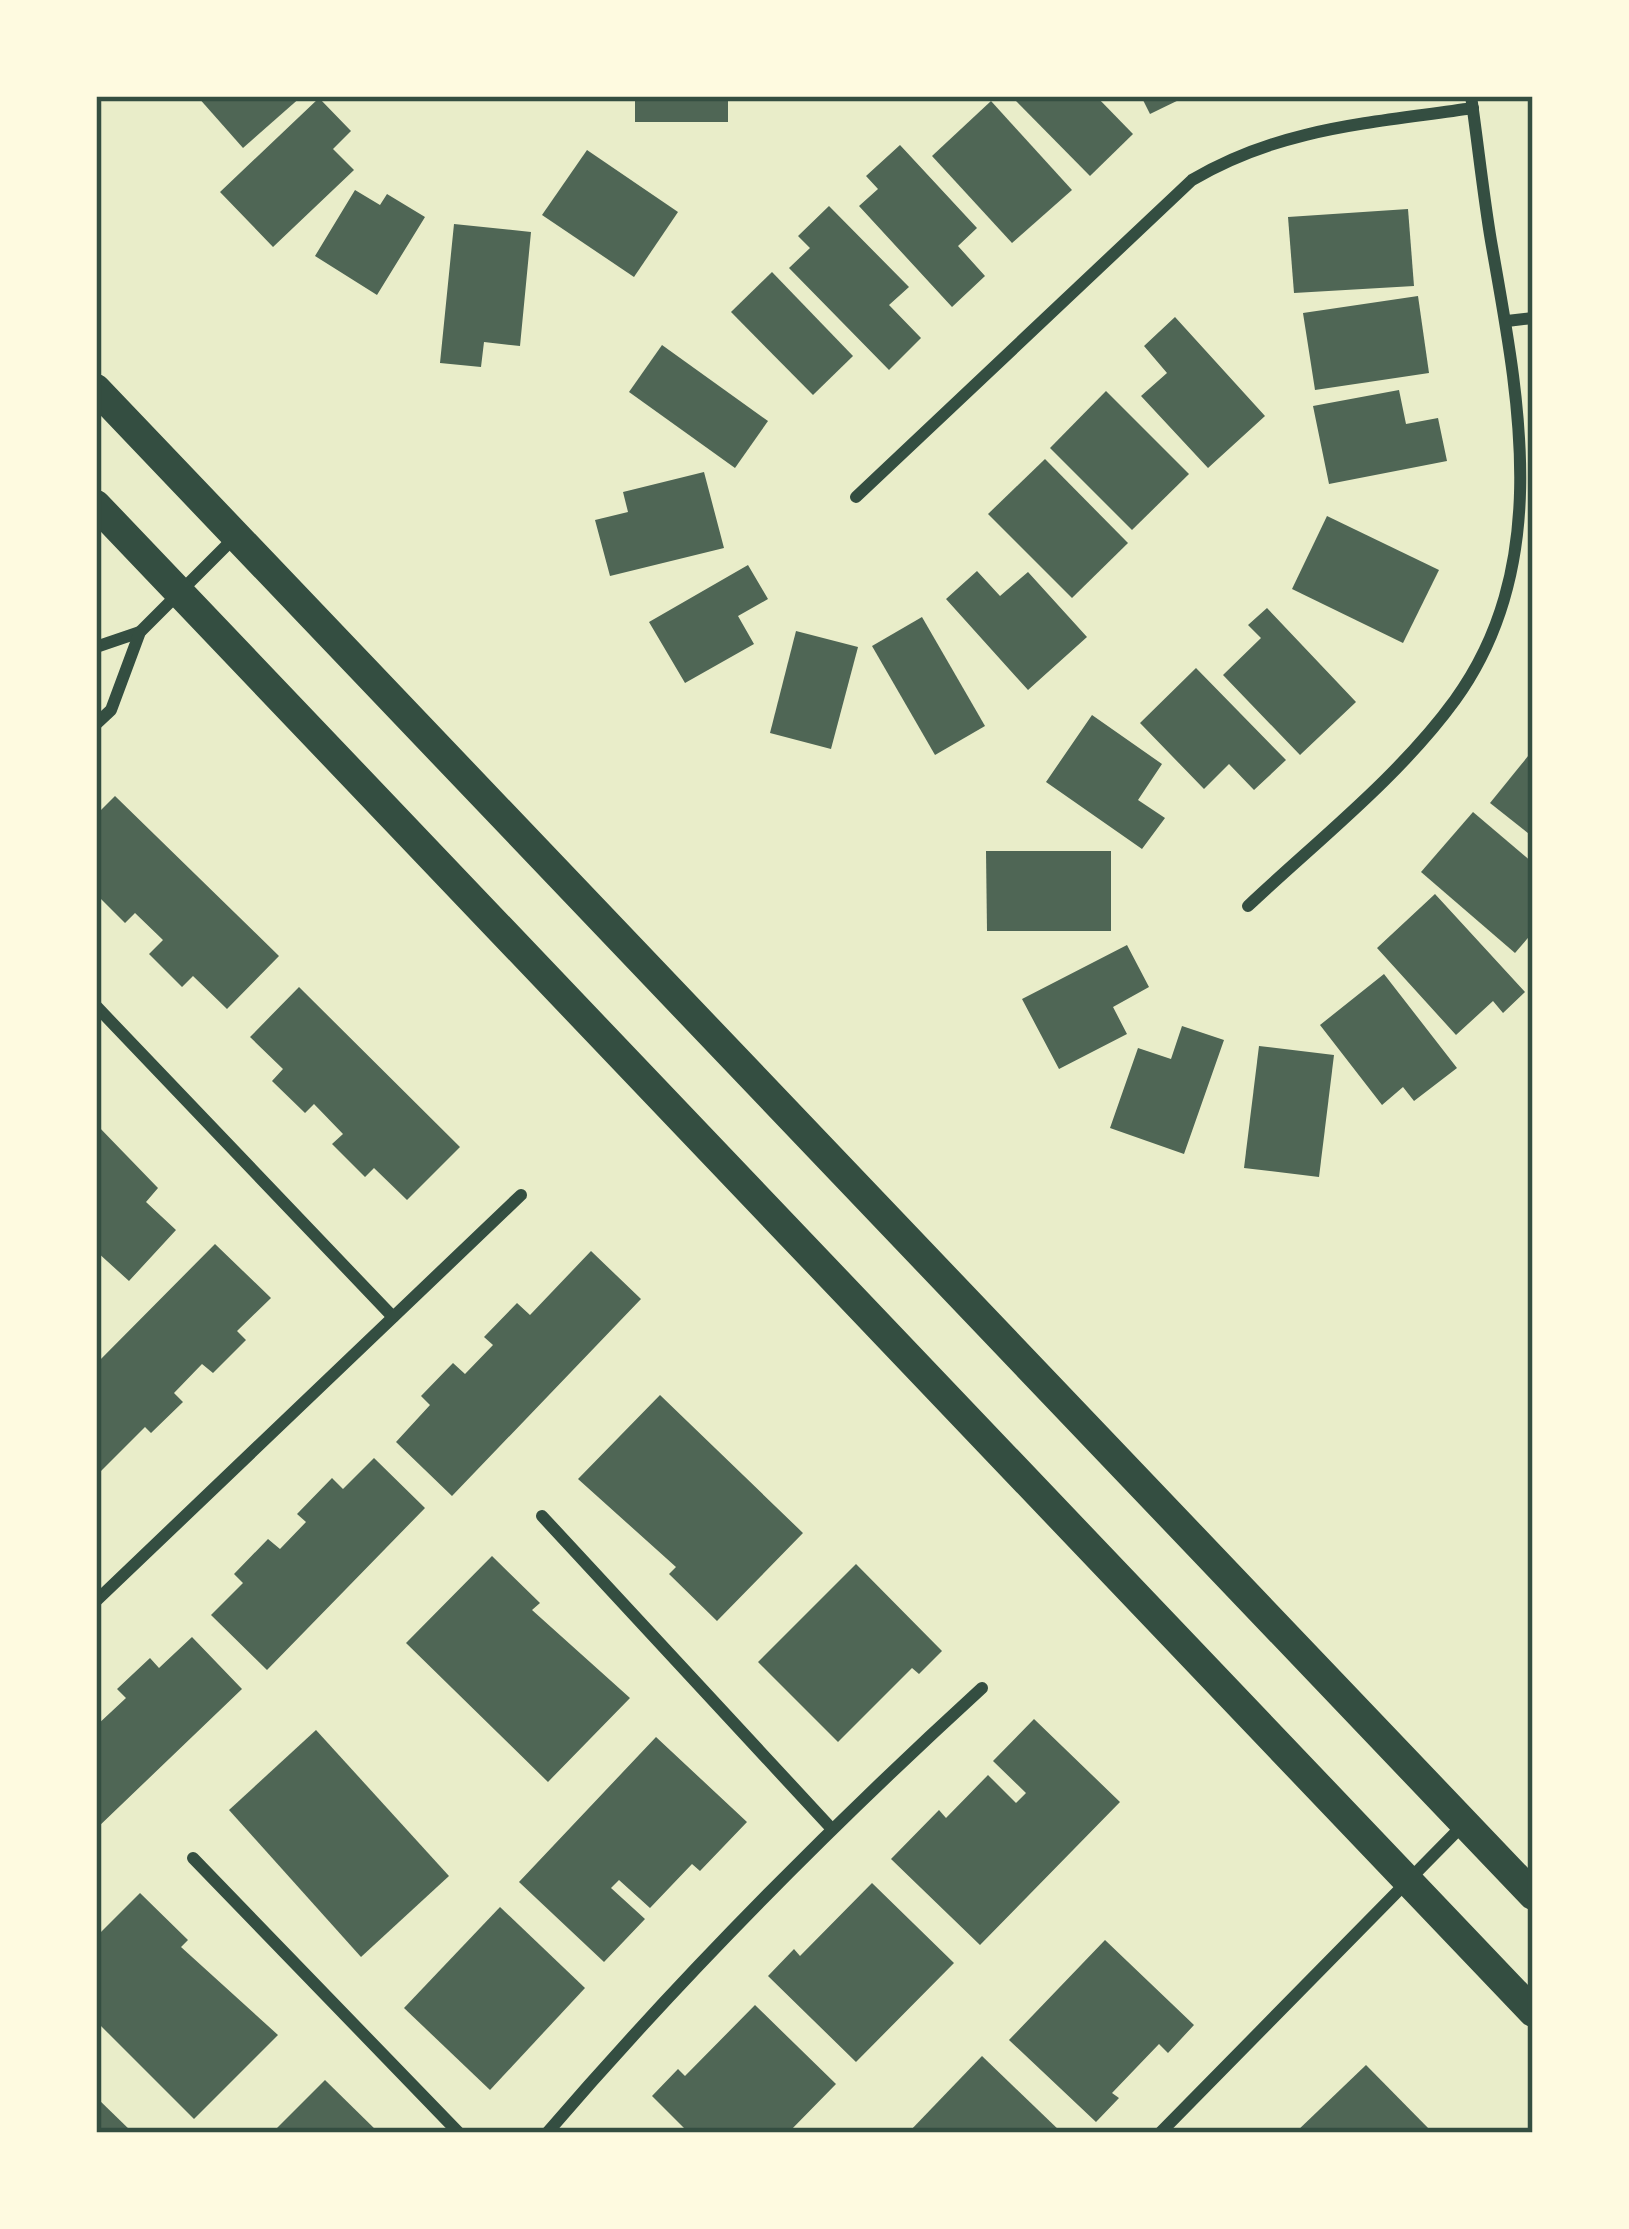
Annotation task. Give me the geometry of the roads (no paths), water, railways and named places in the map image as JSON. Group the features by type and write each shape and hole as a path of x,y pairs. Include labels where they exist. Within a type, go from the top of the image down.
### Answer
{"main road":[{"path":"96,389 1533,1895"},
{"path":"96,505 1533,2012"}],"street":[{"path":"856,497 1192,180 1238,153 1287,135 1472,102 1526,435 1521,528 1510,584 1488,644 1456,699 1419,743 1248,907"},
{"path":"1508,321 1533,319"},
{"path":"96,724 111,710 140,632 236,536"},
{"path":"96,647 140,632"},
{"path":"96,1006 393,1317"},
{"path":"96,1601 521,1195"},
{"path":"542,1516 831,1828"},
{"path":"547,2133 646,2018 831,1828 982,1688"},
{"path":"1160,2133 1410,1884 1464,1823"},
{"path":"193,1858 459,2133"},
{"path":"1173,2120 1186,2133"}]}
